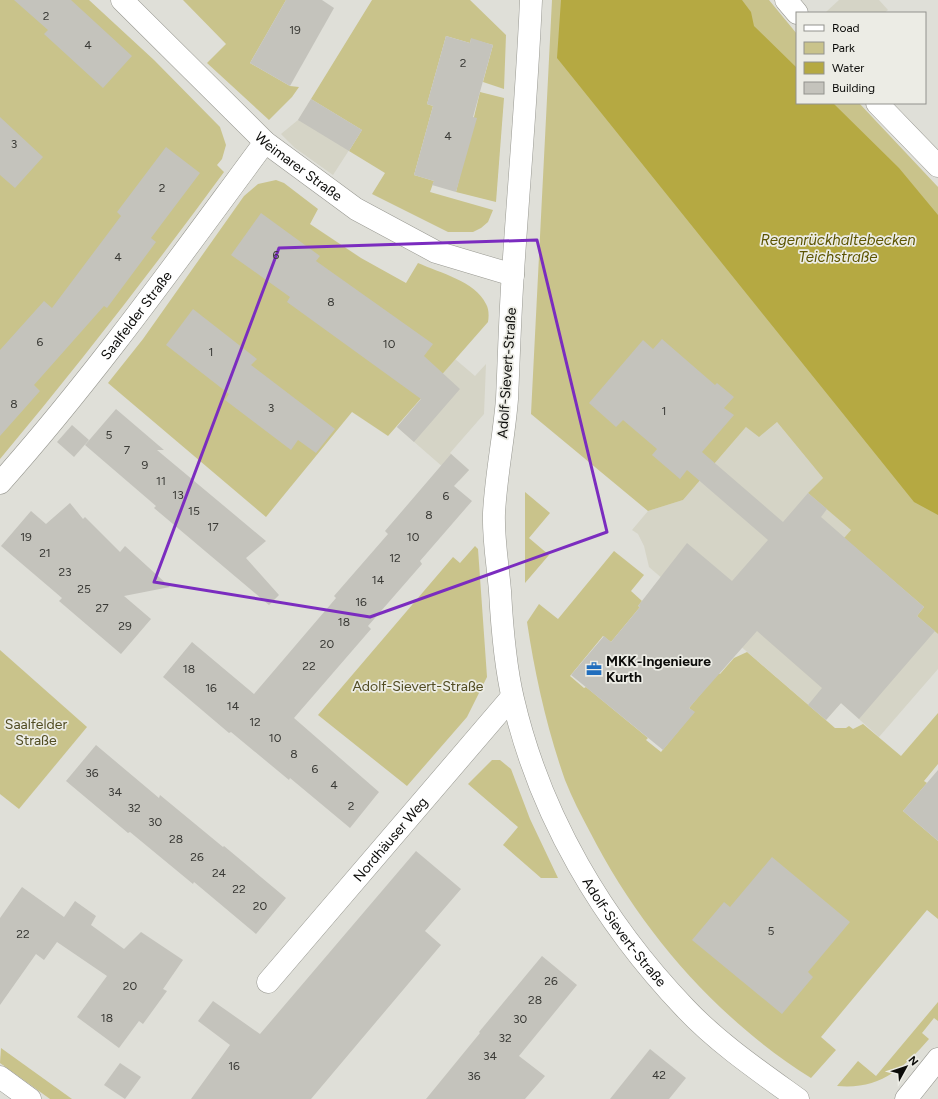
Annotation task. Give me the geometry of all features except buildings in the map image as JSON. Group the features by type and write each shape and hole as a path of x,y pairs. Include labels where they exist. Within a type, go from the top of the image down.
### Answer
{"street":[{"name":"Weimarer Straße","path":"122,0 265,142 356,209 436,252 513,275"},
{"name":"Adolf-Sievert-Straße","path":"531,0 526,108 513,275 506,403 494,515 502,626 512,697 525,743 546,801 597,897 618,929 650,969 687,1010 734,1051 798,1099"},
{"path":"786,0 796,12"},
{"path":"878,104 938,166"},
{"name":"Saalfelder Straße","path":"0,483 92,372 170,271 265,142"},
{"name":"Nordhäuser Weg","path":"268,982 512,697"},
{"path":"906,1099 938,1059"},
{"path":"0,1077 30,1099"}],"highlighted area":[{"path":"537,240 607,532 370,617 154,582 279,248"}],"shaded area":[{"path":"839,0 879,0 888,10 885,12 826,12"},
{"path":"311,99 362,130 333,175 295,148 281,134 298,120"},
{"path":"455,359 475,376 486,364 484,414 450,453 469,470 459,481 397,427"},
{"path":"777,422 823,478 809,493 851,530 845,537 924,607 917,616 938,634 938,669 879,737 841,703 826,720 649,567 644,546 638,534 632,530 648,511 683,500 746,427"}],"green space":[{"path":"0,0 89,0 154,60 220,127 226,145 222,159 217,165 224,172 170,245 58,389 0,459"},
{"path":"183,0 286,0 250,63 290,86 299,87 292,97 269,120 207,63 226,44"},
{"path":"372,0 470,0 506,35 504,89 483,82 493,45 471,39 470,43 446,36 427,104 433,106 414,175 434,181 430,192 493,210 488,222 473,232 448,232 372,194 385,173 349,151 362,130 311,99"},
{"path":"552,0 769,0 796,33 796,104 860,104 938,187 938,634 917,616 924,607 844,538 851,530 808,493 823,478 777,422 759,437 746,427 683,500 648,511 531,414"},
{"path":"480,92 504,98 496,202 456,192"},
{"path":"276,180 284,183 318,209 310,224 361,258 406,283 418,263 456,279 474,289 481,296 487,306 489,317 488,322 388,436 352,412 266,517 108,383 143,339 244,196 258,184"},
{"path":"525,492 550,513 529,538 549,555 525,583"},
{"name":"Adolf-Sievert-Straße","path":"475,546 478,549 487,677 467,717 407,786 318,715 453,557 460,563"},
{"path":"614,551 644,575 631,591 642,601 638,606 640,607 611,642 603,636 570,676 584,688 586,687 648,738 646,740 661,752 694,712 689,708 718,673 720,674 734,658 747,652 835,728 846,728 849,726 853,729 863,724 901,756 938,713 938,764 924,781 927,783 903,811 938,841 938,919 927,910 821,1037 836,1050 811,1078 777,1055 744,1028 713,1000 684,970 632,903 610,868 580,813 565,780 542,702 527,622 539,604 558,619"},
{"name":"Saalfelder Straße","path":"0,650 87,727 19,809 0,794"},
{"path":"492,760 500,760 511,769 530,819 558,878 541,878 503,845 518,827 468,784"},
{"path":"938,1002 938,1021 934,1018 922,1033 929,1039 910,1060 900,1068 878,1081 865,1085 837,1086 858,1061 876,1076"},
{"path":"1,1048 72,1099 50,1099 0,1063"}],"water":[{"name":"Regenrückhaltebecken Teichstraße","path":"561,0 742,0 751,12 754,26 796,67 796,104 834,104 899,168 938,215 938,515 914,502 557,58"}],"place":[{"name":"MKK-Ingenieure Kurth","path":"594,669"}]}
